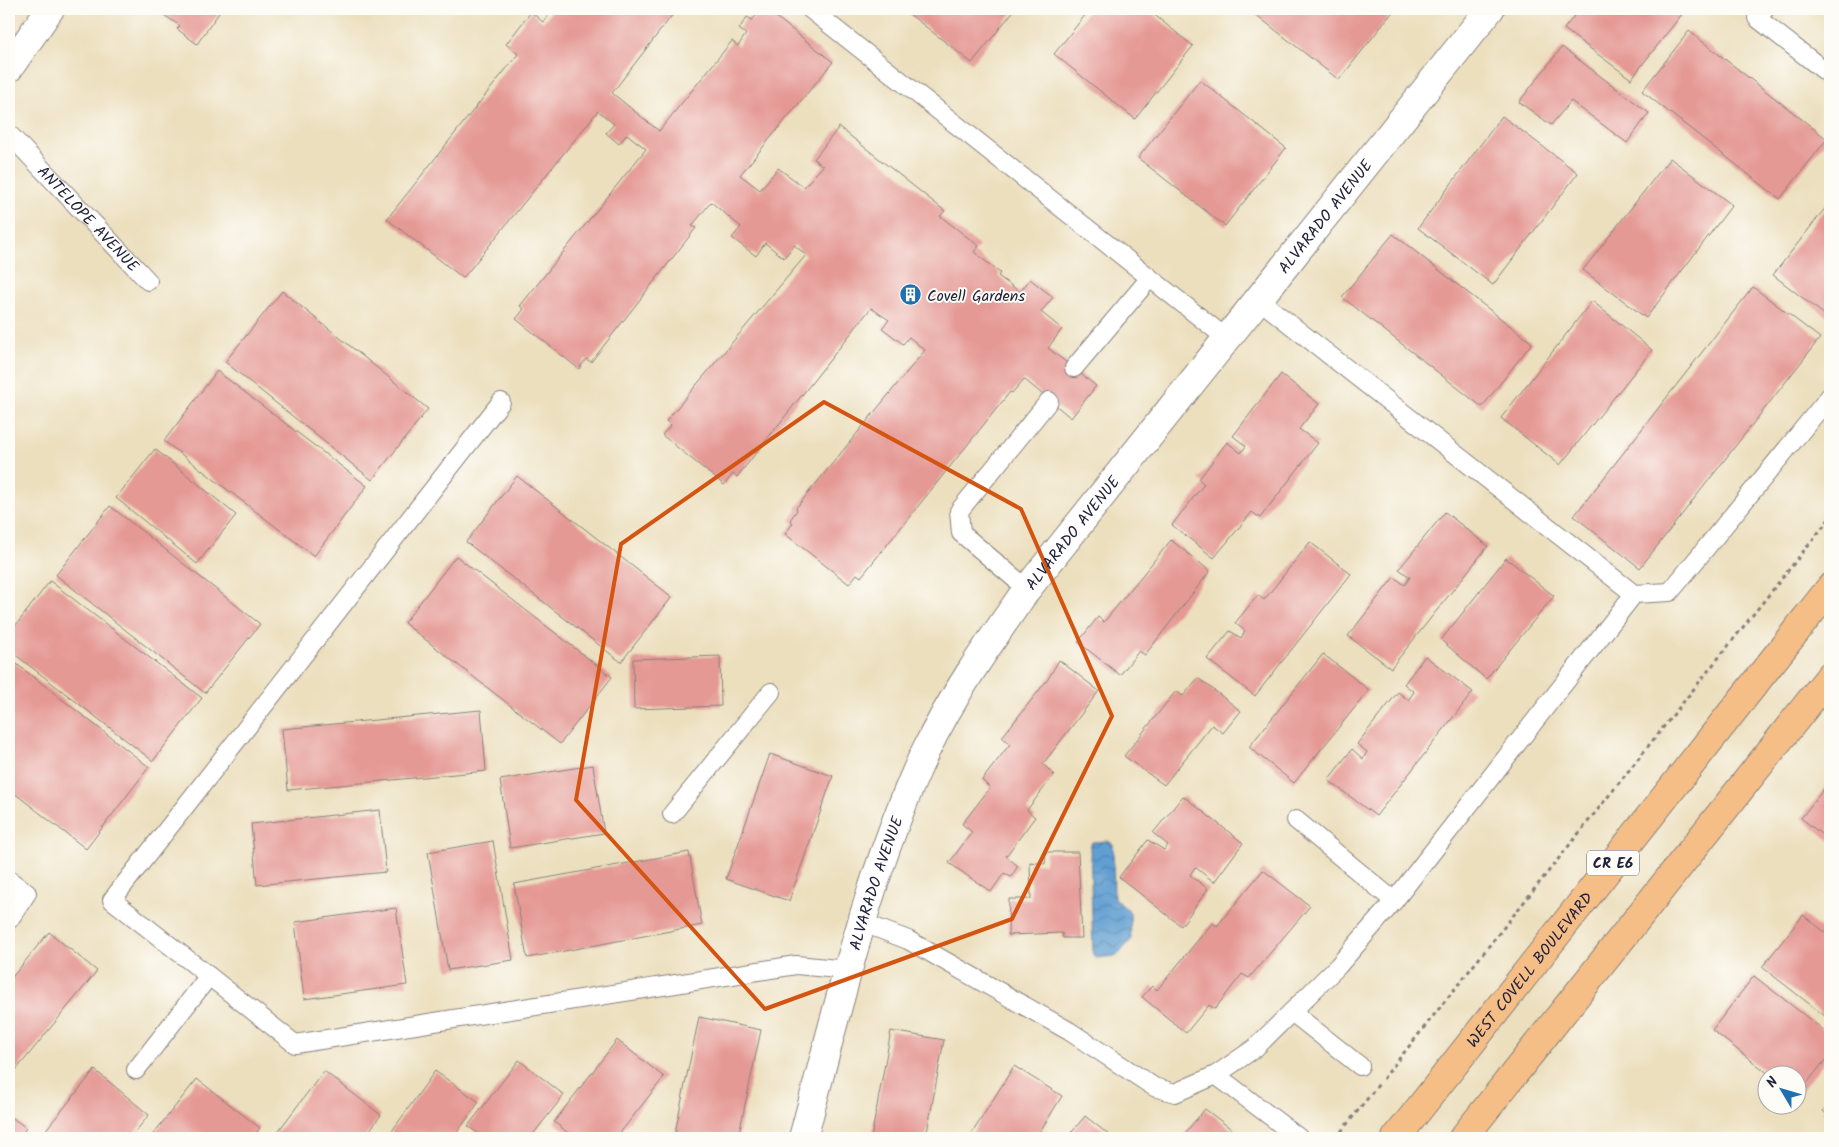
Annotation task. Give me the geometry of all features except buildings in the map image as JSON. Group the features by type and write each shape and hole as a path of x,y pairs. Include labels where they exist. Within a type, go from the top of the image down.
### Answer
{"main road":[{"name":"WEST COVELL BOULEVARD","path":"1396,1138 1830,588"},
{"path":"1463,1138 1830,676"}],"street":[{"path":"9,68 50,9"},
{"name":"ALVARADO AVENUE","path":"803,1138 861,922 882,860 925,754 946,711 974,665 1027,589 1490,9"}],"lane":[{"path":"810,9 1226,338"},
{"path":"1765,9 1757,18 1830,75"},
{"name":"ANTELOPE AVENUE","path":"9,134 148,281"},
{"path":"1074,368 1149,278"},
{"path":"1258,299 1634,594 1670,592 1830,396"},
{"path":"1027,589 961,533 959,511 1049,401"},
{"path":"501,402 112,900 295,1044 796,965 848,970"},
{"path":"861,922 908,940 1069,1032 1154,1087 1175,1093 1216,1075 1255,1048 1293,1013 1338,966 1394,901 1634,594"},
{"path":"672,814 771,692"},
{"path":"1296,820 1394,901"},
{"path":"9,880 27,893 9,920"},
{"path":"136,1070 209,976"},
{"path":"1293,1013 1360,1066"},
{"path":"1216,1075 1299,1138"}],"path":[{"path":"1336,1138 1830,518"}],"highlighted area":[{"path":"824,402 1021,509 1112,716 1012,919 765,1009 576,800 621,544"}],"water":[{"path":"1108,841 1113,844 1114,898 1130,912 1131,940 1117,956 1096,958 1093,955 1090,846 1092,842"}],"place":[{"name":"Covell Gardens","path":"911,295"}]}
